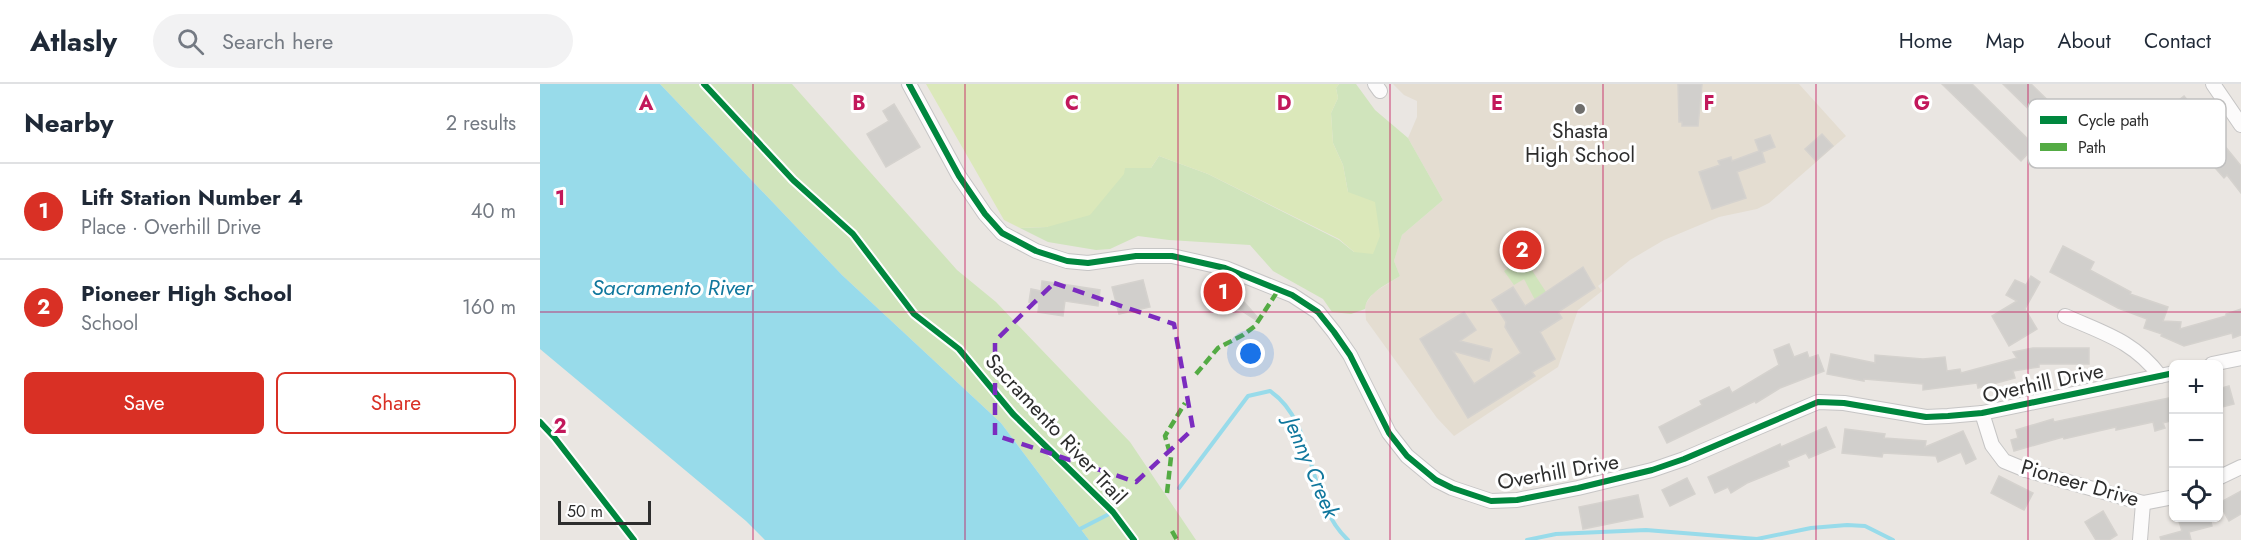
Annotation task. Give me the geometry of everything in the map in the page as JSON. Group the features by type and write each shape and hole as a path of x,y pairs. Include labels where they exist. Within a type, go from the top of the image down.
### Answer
{"street":[{"name":"Overhill Drive","path":"909,84 965,186 985,214 1002,232 1036,251 1067,261 1088,263 1136,256 1172,256 1225,268 1292,295 1318,312 1334,332 1350,355 1389,433 1407,456 1436,480 1469,495 1491,501 1518,500 1620,479 1684,459 1818,402 1844,403 1926,417 1982,413 2167,374"},
{"path":"2213,84 2224,99"},
{"path":"2226,103 2241,124"},
{"path":"2065,316 2118,339 2138,351 2167,374"},
{"path":"2223,362 2241,358"},
{"name":"Pioneer Drive","path":"1982,413 1992,445 2004,461 2026,470 2144,503 2169,498"},
{"path":"2223,476 2241,467"},
{"path":"2140,540 2144,503"}],"highlighted area":[{"path":"1054,283 1174,324 1193,429 1136,482 995,435 995,341"}],"shaded area":[{"path":"1393,84 1799,84 1846,136 1769,203 1757,209 1719,217 1664,240 1630,260 1598,286 1602,291 1578,310 1558,367 1454,436 1437,418 1366,320 1365,305 1373,293 1400,276 1394,261 1402,235 1443,200 1408,138 1417,117 1417,101 1404,95"}],"green space":[{"path":"660,84 792,84 957,270 996,302 1130,442 1196,540 1089,540 1001,423 842,275"},
{"path":"926,84 1339,84 1336,88 1338,98 1331,113 1333,143 1343,165 1348,192 1375,202 1380,236 1373,254 1354,252 1339,239 1208,174 1159,156 1151,168 1125,168 1124,174 1090,215 1047,227 1020,228 1004,220"},
{"path":"1339,84 1356,84 1375,110 1408,138 1443,200 1402,235 1394,261 1400,276 1373,294 1366,303 1365,309 1351,314 1332,312 1323,299 1273,271 1250,245 1138,236 1110,249 1096,250 1048,242 1020,228 1047,227 1125,168 1151,168 1159,156 1208,174 1339,240 1354,252 1343,165 1333,143 1331,113 1338,98 1336,88"},
{"path":"1524,258 1546,292 1535,300 1524,279 1514,285 1504,271"}],"water":[{"name":"Sacramento River","path":"540,84 660,84 842,275 1001,423 1089,540 765,540 746,521 540,349"}],"building":[{"path":"1678,84 1702,84 1698,126 1682,126 1682,122 1679,122"},
{"path":"1942,84 1972,84 2028,139 2028,154 2021,161"},
{"path":"2003,84 2031,84 2046,99 2028,99 2028,108"},
{"path":"894,104 920,147 886,167 867,134 889,121 883,111"},
{"path":"1822,134 1833,146 1816,161 1805,149"},
{"path":"1770,135 1775,147 1762,152 1765,162 1737,172 1746,198 1712,209 1699,172 1720,165 1718,161 1731,157 1732,161 1759,151 1755,140"},
{"path":"2226,148 2241,166 2241,193 2227,175 2224,178 2215,168 2226,168"},
{"path":"2063,246 2094,262 2090,270 2131,292 2130,294 2168,307 2163,321 2181,322 2180,329 2226,316 2226,314 2241,309 2241,335 2233,338 2232,333 2184,346 2161,336 2162,334 2144,328 2147,319 2118,308 2050,272"},
{"path":"1583,267 1595,288 1558,312 1562,318 1540,332 1555,359 1532,372 1535,376 1468,418 1420,339 1464,312 1476,330 1460,341 1492,349 1489,361 1453,351 1474,384 1521,353 1492,300 1513,287 1525,306"},
{"path":"2031,276 2040,282 2025,309 2037,329 2009,346 1992,316 2017,301 2006,295 2015,280 2026,285"},
{"path":"1223,278 1258,318 1256,320 1227,301 1222,305 1209,290"},
{"path":"1143,280 1150,307 1119,314 1112,287"},
{"path":"1042,281 1100,290 1098,306 1065,301 1063,316 1038,312 1039,303 1029,302 1031,289 1041,291"},
{"path":"1789,344 1794,357 1807,352 1809,358 1818,355 1824,371 1780,388 1756,403 1755,401 1667,443 1659,427 1702,405 1700,401 1729,387 1732,393 1779,365 1774,350"},
{"path":"2033,348 2089,348 2089,364 2039,364 2039,367 2013,371 2015,378 1978,388 1977,383 1923,390 1923,384 1864,379 1864,381 1827,374 1831,354 1875,363 1875,355 1923,359 1945,357 1947,371 1960,369 1961,373 2017,358 2013,352"},
{"path":"2229,386 2234,404 2223,407 2223,388"},
{"path":"2169,398 2169,421 2163,423 2165,428 2155,431 2153,422 2116,430 2116,427 2064,439 2063,437 2014,451 2011,440 2018,438 2016,430 2053,419 2054,422"},
{"path":"1826,427 1835,447 1809,458 1806,453 1787,461 1789,466 1747,483 1731,493 1728,487 1715,493 1708,477 1780,444 1781,447"},
{"path":"1845,429 1885,434 1884,438 1926,441 1925,447 1963,431 1976,459 1966,464 1961,452 1938,462 1936,456 1883,453 1882,457 1842,453"},
{"path":"1999,476 2033,493 2024,510 1991,493"},
{"path":"1687,478 1695,494 1670,506 1662,490"},
{"path":"2241,491 2241,514 2229,521 2223,510 2223,501"},
{"path":"1638,495 1643,517 1583,529 1579,507"},
{"path":"2103,511 2117,535 2109,540 2096,540 2085,522"},
{"path":"2179,522 2211,522 2212,526 2189,532 2191,540 2161,540 2160,537 2182,531"}],"waterway":[{"name":"Jenny Creek","path":"1179,488 1248,396 1270,391 1285,405 1296,423 1324,504 1334,523 1348,540"},
{"name":"Jenny Creek","path":"1076,531 1113,512"},
{"name":"Jenny Creek","path":"1527,540 1556,534 1646,530 1757,539 1811,528 1847,525 1865,526 1893,540"}],"marked path":[{"path":"1196,374 1218,348 1255,326 1279,289"},
{"path":"1167,493 1171,457 1165,436 1185,403"},
{"path":"1172,531 1177,540"}],"cycle path":[{"name":"Sacramento River Trail","path":"704,84 793,180 853,234 914,314 959,349 1013,414 1113,512 1134,540"},
{"path":"909,84 959,176 985,214 1002,233 1036,251 1067,261 1088,263 1136,256 1172,256 1225,268 1292,295 1318,312 1334,332 1350,355 1389,433 1407,456 1436,480 1491,501 1517,500 1652,470 1684,459 1818,402 1844,403 1926,417 1948,416 1982,413 2169,374"},
{"path":"540,422 634,540"}],"place":[{"name":"Shasta High School","path":"1580,109"},
{"name":"Pioneer High School","path":"1522,250"},
{"name":"Lift Station Number 4","path":"1223,292"}]}
